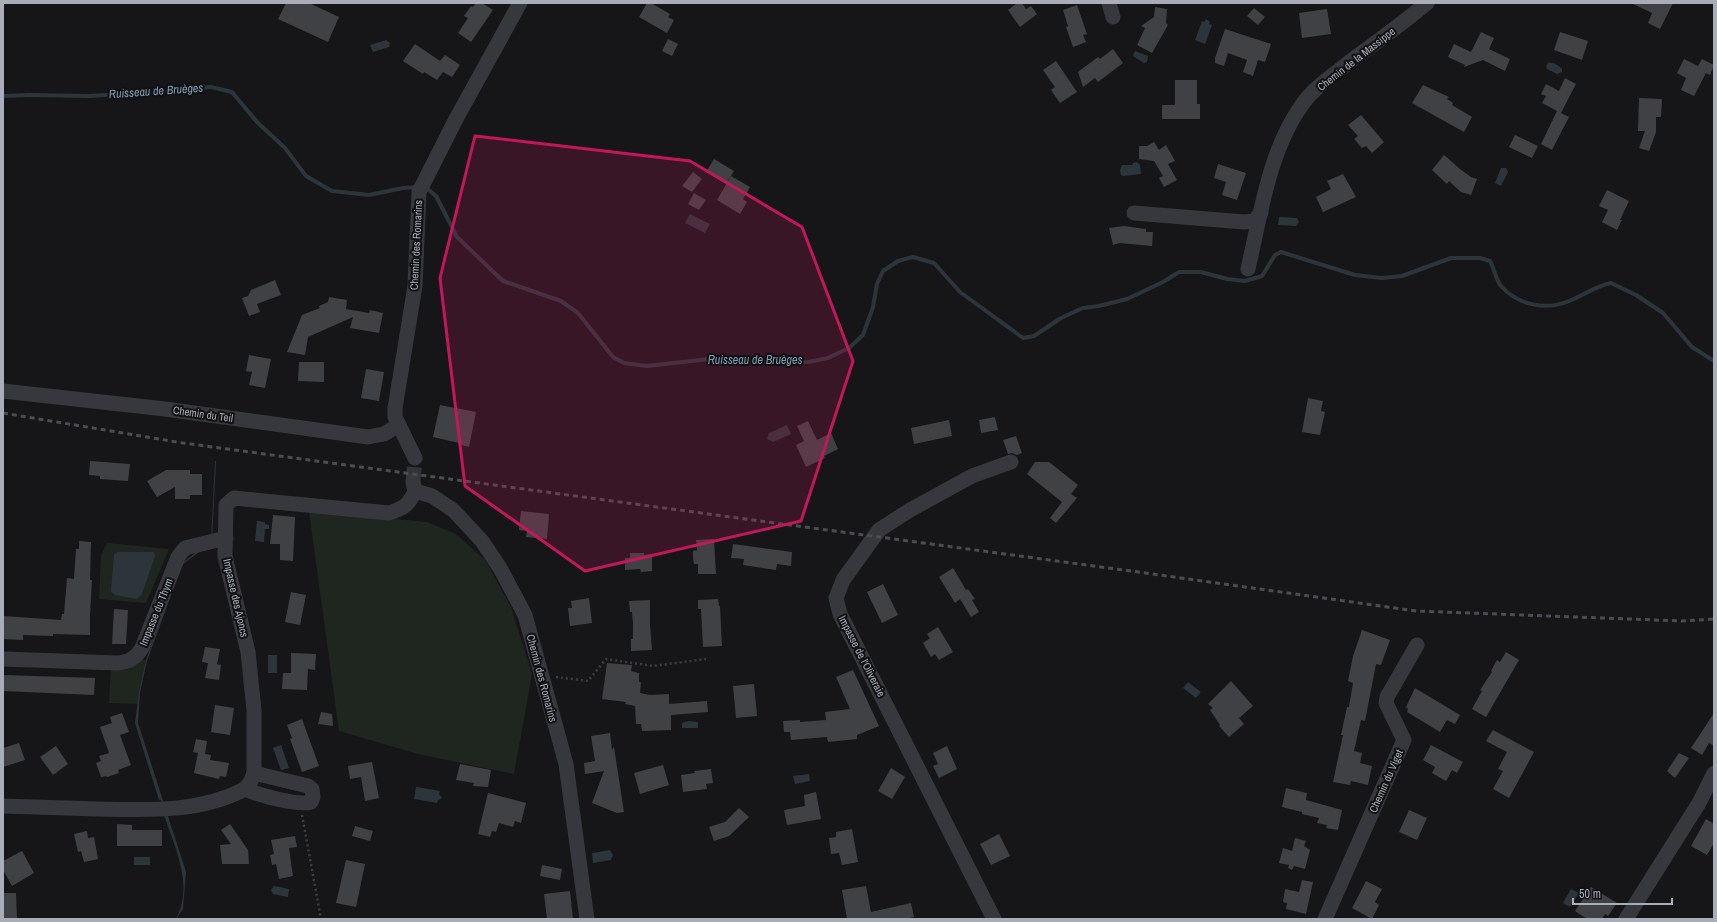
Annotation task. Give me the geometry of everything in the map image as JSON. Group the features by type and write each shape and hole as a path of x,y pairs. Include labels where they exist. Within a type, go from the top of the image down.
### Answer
{"street":[{"name":"Chemin des Romarins","path":"415,458 395,417 395,408 415,286 419,192 456,119 520,3"},
{"name":"Chemin de la Massippe","path":"1248,269 1277,154 1289,128 1304,102 1325,81 1427,3"},
{"path":"1134,213 1244,222 1254,221 1261,213"},
{"name":"Chemin du Teil","path":"3,391 165,409 368,437 384,434 399,425"},
{"name":"Impasse de l'Oliveraie","path":"994,919 840,614 836,598 843,580 879,530 910,510 972,476 1011,462"},
{"name":"Chemin des Romarins","path":"414,487 432,496 453,510 486,546 500,568 525,615 566,764 587,919"},
{"name":"Impasse des Ajoncs","path":"245,789 254,773 254,710 248,652 225,556 226,505 234,498 389,512 403,508 411,500 414,487"},
{"name":"Impasse du Thym","path":"3,659 117,663 125,663 132,660 142,648 178,557 185,548 226,538"},
{"name":"Chemin du Viget","path":"1325,919 1404,740 1386,703 1387,697 1417,645"},
{"path":"3,806 164,809 193,806 220,800 245,789 257,794 300,803 311,802 313,797 312,789 308,786 261,776 254,773"},
{"path":"1626,919 1699,803 1714,773"}],"path":[{"path":"541,676 588,681 606,659 653,666 706,659"},
{"path":"300,803 321,919"}],"highlighted area":[{"path":"475,136 690,161 802,227 853,361 801,521 585,571 465,486 440,278"}],"shaded area":[{"path":"1206,19 1210,22 1209,24 1212,25 1205,44 1195,40 1202,21 1204,22"},
{"path":"386,40 390,43 389,47 373,52 370,45"},
{"path":"1135,51 1148,56 1147,62 1144,63 1133,56"},
{"path":"1548,63 1557,65 1562,69 1562,72 1557,74 1547,69 1546,66"},
{"path":"1137,162 1140,165 1141,174 1121,175 1120,170 1122,165 1132,165 1133,163"},
{"path":"1501,168 1506,168 1508,172 1501,186 1495,183"},
{"path":"690,214 710,224 705,233 685,223"},
{"path":"1279,217 1297,218 1299,222 1296,226 1278,225"},
{"path":"787,425 791,434 773,442 767,439 769,433"},
{"path":"215,461 212,542 182,565 147,661 140,692 138,723 186,872 183,909 176,919 181,906 183,893 181,867 164,815 166,815 161,800 159,800 135,723 139,692 146,660 181,564 211,541"},
{"path":"309,511 427,522 456,534 485,560 511,607 532,674 514,774 418,754 339,731"},
{"path":"257,521 265,522 265,524 269,525 269,529 265,529 264,542 255,541"},
{"path":"107,543 169,549 146,603 99,599 101,555"},
{"path":"118,552 154,552 155,556 142,594 137,599 115,595 111,591 114,555"},
{"path":"268,655 277,655 277,673 268,673"},
{"path":"140,659 146,660 138,704 109,703 111,668"},
{"path":"1188,682 1201,692 1196,698 1183,688"},
{"path":"689,721 698,722 698,728 682,728 682,723"},
{"path":"281,745 289,768 281,770 273,748"},
{"path":"809,774 810,781 795,784 793,776"},
{"path":"416,787 440,791 439,794 442,798 438,800 437,803 414,799"},
{"path":"610,850 613,855 611,860 593,863 592,853"},
{"path":"134,857 150,857 150,865 134,865"},
{"path":"274,886 289,889 288,897 273,894 271,890"},
{"path":"1571,889 1579,893 1570,907 1563,903"}],"building":[{"path":"286,3 309,3 339,17 328,42 278,19"},
{"path":"476,3 482,3 493,10 471,42 458,33 468,18 464,16 471,6 473,7"},
{"path":"647,3 651,3 670,14 668,17 674,20 667,33 639,17"},
{"path":"1017,3 1022,3 1026,9 1031,6 1037,14 1020,27 1008,10"},
{"path":"1631,3 1673,3 1660,29 1648,23 1652,13"},
{"path":"1077,5 1087,34 1083,35 1086,42 1073,47 1066,27 1068,26 1063,10"},
{"path":"1155,7 1167,9 1166,23 1168,25 1152,53 1137,45 1145,28 1141,26 1154,17"},
{"path":"1254,8 1265,17 1258,25 1247,16"},
{"path":"1327,9 1331,34 1302,38 1299,13"},
{"path":"1225,29 1271,44 1265,62 1258,60 1253,76 1243,72 1247,60 1228,53 1224,66 1215,63 1215,58"},
{"path":"1481,32 1494,38 1489,49 1510,59 1505,71 1483,60 1464,67 1465,65 1448,57 1454,44 1471,52"},
{"path":"1560,32 1588,41 1582,60 1554,50"},
{"path":"668,39 678,44 672,56 662,51"},
{"path":"415,44 440,61 445,55 460,65 452,77 443,72 437,80 424,72 423,74 403,61"},
{"path":"1113,49 1123,63 1098,82 1095,78 1083,87 1078,72 1098,57 1100,59"},
{"path":"1684,59 1698,66 1702,59 1714,65 1710,75 1706,73 1694,96 1681,90 1686,78 1677,73"},
{"path":"1056,61 1077,92 1060,103 1051,90 1055,87 1043,70"},
{"path":"1565,78 1576,84 1561,113 1569,117 1552,150 1541,144 1557,111 1542,103 1546,96 1541,94 1546,84 1559,91"},
{"path":"1175,80 1197,80 1197,104 1200,104 1200,119 1162,119 1162,105 1175,105"},
{"path":"1423,85 1449,97 1447,99 1453,103 1452,105 1472,117 1464,132 1412,103"},
{"path":"1639,98 1662,99 1661,117 1656,117 1656,132 1649,151 1639,148 1645,131 1638,131"},
{"path":"1361,115 1384,142 1372,153 1366,146 1362,148 1354,139 1358,136 1348,125"},
{"path":"1515,135 1538,146 1532,158 1509,147"},
{"path":"1154,142 1159,150 1166,145 1175,161 1168,164 1177,180 1164,187 1159,178 1163,176 1154,161 1139,159 1139,146 1147,146"},
{"path":"1444,155 1471,177 1477,179 1471,195 1461,192 1449,181 1447,184 1432,170"},
{"path":"714,159 734,171 726,184 706,172"},
{"path":"1218,164 1246,173 1237,200 1222,195 1226,182 1214,178"},
{"path":"693,172 702,179 692,192 682,186"},
{"path":"1343,174 1356,197 1323,212 1316,197 1331,189 1327,181"},
{"path":"731,176 750,187 743,199 747,202 740,214 717,200"},
{"path":"1607,190 1629,201 1617,230 1602,222 1608,210 1599,206"},
{"path":"694,193 706,200 699,210 688,204"},
{"path":"1124,226 1146,229 1146,232 1153,232 1152,246 1120,243 1113,245 1109,228"},
{"path":"275,280 281,295 257,304 260,312 249,316 242,298 248,296 251,290"},
{"path":"329,297 347,300 346,309 369,313 370,310 383,313 379,333 350,328 353,317 308,337 305,355 287,352 302,315 320,308 319,306 328,302"},
{"path":"249,355 271,359 265,388 249,385 252,372 246,371"},
{"path":"299,362 324,362 324,382 298,381"},
{"path":"366,369 384,372 379,401 361,398"},
{"path":"1308,398 1323,401 1321,411 1325,412 1320,435 1302,432"},
{"path":"440,405 476,412 469,447 433,437"},
{"path":"995,417 998,430 981,433 979,420"},
{"path":"949,420 952,436 914,444 911,428"},
{"path":"808,421 817,440 831,433 838,449 824,456 825,458 806,467 796,445 804,441 797,426"},
{"path":"1016,436 1022,453 1017,455 1012,453 1008,454 1003,440"},
{"path":"90,461 130,464 128,481 100,479 100,476 89,475"},
{"path":"1035,462 1049,462 1078,485 1071,494 1077,498 1056,523 1050,518 1062,502 1027,474"},
{"path":"166,470 190,470 190,474 202,474 202,495 190,495 190,499 175,499 175,487 157,497 147,481"},
{"path":"521,511 549,514 547,539 526,537 527,531 519,530"},
{"path":"273,515 295,517 293,561 280,560 280,544 270,544"},
{"path":"714,539 716,574 698,574 698,564 694,564 693,558 693,551 697,550 696,540"},
{"path":"79,541 91,542 90,580 92,580 90,635 23,635 23,640 3,639 3,616 61,620 62,614 64,614 67,578 74,579 76,549 79,549"},
{"path":"733,544 792,552 791,566 777,564 776,570 743,565 744,559 731,558"},
{"path":"630,553 644,553 644,555 652,554 652,571 641,572 640,569 625,570 625,558 630,558"},
{"path":"953,568 966,590 968,589 975,599 972,600 979,612 971,617 960,599 955,603 939,577"},
{"path":"883,584 898,615 882,623 867,592"},
{"path":"291,592 306,595 300,625 285,622"},
{"path":"589,598 592,623 570,626 568,608 572,608 571,601"},
{"path":"718,599 720,606 722,646 703,647 701,609 698,609 698,600"},
{"path":"650,600 652,650 631,651 633,623 629,601"},
{"path":"114,609 128,610 126,644 112,644"},
{"path":"938,627 953,652 939,660 935,654 931,657 923,643 930,638 927,634"},
{"path":"1362,630 1390,640 1381,665 1376,664 1365,721 1361,720 1354,751 1362,753 1360,763 1372,766 1368,785 1351,781 1350,785 1333,782 1343,735 1341,735 1347,707 1349,707 1353,683 1348,681 1353,656"},
{"path":"205,647 220,649 217,664 221,665 219,680 205,678 208,663 202,662"},
{"path":"1506,652 1519,660 1486,717 1472,709 1482,691 1480,690 1492,672 1491,671 1497,660 1500,662"},
{"path":"291,653 316,654 315,670 308,669 307,690 282,689 283,673 291,673"},
{"path":"607,663 632,665 631,671 639,673 639,682 641,682 640,693 650,695 669,694 669,704 707,701 708,712 671,715 671,730 642,731 641,724 636,724 635,706 625,704 626,702 602,699"},
{"path":"853,670 879,726 857,735 857,739 828,742 827,737 791,740 790,732 784,732 783,721 800,720 800,722 826,720 825,712 850,709 836,677"},
{"path":"3,675 95,678 94,695 3,691"},
{"path":"1231,681 1253,706 1239,718 1244,724 1229,737 1219,726 1220,725 1210,710 1213,708 1208,704"},
{"path":"754,684 757,716 736,718 733,686"},
{"path":"1415,688 1460,715 1455,724 1447,720 1440,732 1407,712 1408,709 1406,707"},
{"path":"215,705 234,708 230,735 211,732"},
{"path":"321,712 332,714 333,726 318,724"},
{"path":"122,713 129,732 120,735 131,765 118,770 119,773 107,777 101,777 96,763 101,761 99,756 109,753 100,727 112,723 110,717"},
{"path":"1714,713 1714,746 1709,743 1702,755 1691,748"},
{"path":"302,719 319,766 302,772 290,739 292,738 287,725"},
{"path":"1493,730 1534,752 1509,798 1493,789 1503,771 1498,769 1507,752 1486,741"},
{"path":"610,733 612,750 614,747 624,812 617,813 592,803 604,771 585,774 584,763 595,761 591,736"},
{"path":"196,739 207,741 205,754 211,755 210,760 229,763 226,777 220,776 219,779 194,773 198,753 193,752"},
{"path":"19,743 25,760 3,767 3,748"},
{"path":"1431,745 1463,762 1457,773 1452,770 1446,781 1432,773 1435,767 1423,760"},
{"path":"56,746 68,764 53,775 40,757"},
{"path":"947,746 957,769 939,778 933,766 938,764 933,753"},
{"path":"1679,753 1689,758 1675,778 1667,771"},
{"path":"372,762 379,798 365,801 361,777 350,779 348,766"},
{"path":"460,764 491,770 488,787 473,786 474,783 456,780"},
{"path":"663,765 669,785 640,794 634,773"},
{"path":"891,768 905,777 892,799 878,791"},
{"path":"711,769 713,783 706,784 707,789 683,792 681,775 695,773 694,771"},
{"path":"1286,788 1307,793 1306,800 1342,810 1338,830 1326,828 1327,825 1317,823 1319,818 1282,807"},
{"path":"816,792 821,819 787,825 784,810 805,806 804,795"},
{"path":"488,793 526,803 521,823 515,821 513,827 499,823 496,832 492,831 490,837 478,834"},
{"path":"739,808 749,817 729,836 714,841 709,827 725,822"},
{"path":"1409,810 1427,818 1417,840 1399,832"},
{"path":"1706,819 1714,824 1714,843 1707,855 1691,846"},
{"path":"117,824 132,825 132,830 162,830 162,846 117,846"},
{"path":"230,824 248,850 249,864 222,864 220,845 231,844 221,830"},
{"path":"355,826 373,831 370,841 352,836"},
{"path":"852,829 858,862 842,865 839,853 831,854 829,838 836,837 836,832"},
{"path":"87,831 88,838 94,837 98,859 84,862 81,851 78,852 74,834"},
{"path":"999,834 1010,856 991,865 980,844"},
{"path":"295,836 297,847 289,848 293,876 279,879 276,864 272,865 270,855 274,854 271,840"},
{"path":"1295,838 1306,841 1304,846 1310,850 1305,869 1294,866 1292,870 1288,868 1289,865 1279,863 1283,848 1292,851"},
{"path":"22,851 34,873 12,886 3,870 3,861"},
{"path":"346,860 365,864 356,907 336,903"},
{"path":"542,865 562,869 560,880 540,876"},
{"path":"1302,880 1313,882 1306,914 1286,909 1287,903 1283,902 1285,889 1299,892"},
{"path":"1366,881 1382,889 1375,902 1379,905 1372,919 1352,908"},
{"path":"866,886 871,912 911,903 914,917 905,919 847,919 842,890"},
{"path":"1591,887 1617,903 1608,916 1605,914 1602,919 1587,919 1575,911"},
{"path":"570,891 573,919 547,919 544,894"},
{"path":"3,893 16,893 17,919 3,919"}],"waterway":[{"name":"Ruisseau de Bruèges","path":"3,96 89,96 211,87 232,92 257,122 285,148 306,176 332,191 369,195 403,188 417,187"},
{"name":"Ruisseau de Bruèges","path":"425,187 436,196 457,237 503,281 561,301 578,313 613,357 624,363 647,366 709,359 781,363 808,362 828,358 849,348 863,335 873,307 877,284 883,271 898,261 913,257 934,263 960,292 1023,338 1034,336 1061,318 1083,308 1099,306 1127,299 1163,282 1179,272 1201,272 1227,279 1245,281 1262,276 1275,255 1281,252 1355,275 1382,278 1402,276 1451,258 1480,258 1490,261 1499,283 1508,293 1524,302 1542,306 1560,304 1600,286 1611,283 1636,295 1663,313 1692,347 1714,361"}],"tunnel":[{"path":"413,482 415,458"}],"railway":[{"path":"3,413 183,443 1416,611 1682,621 1714,619"}]}
